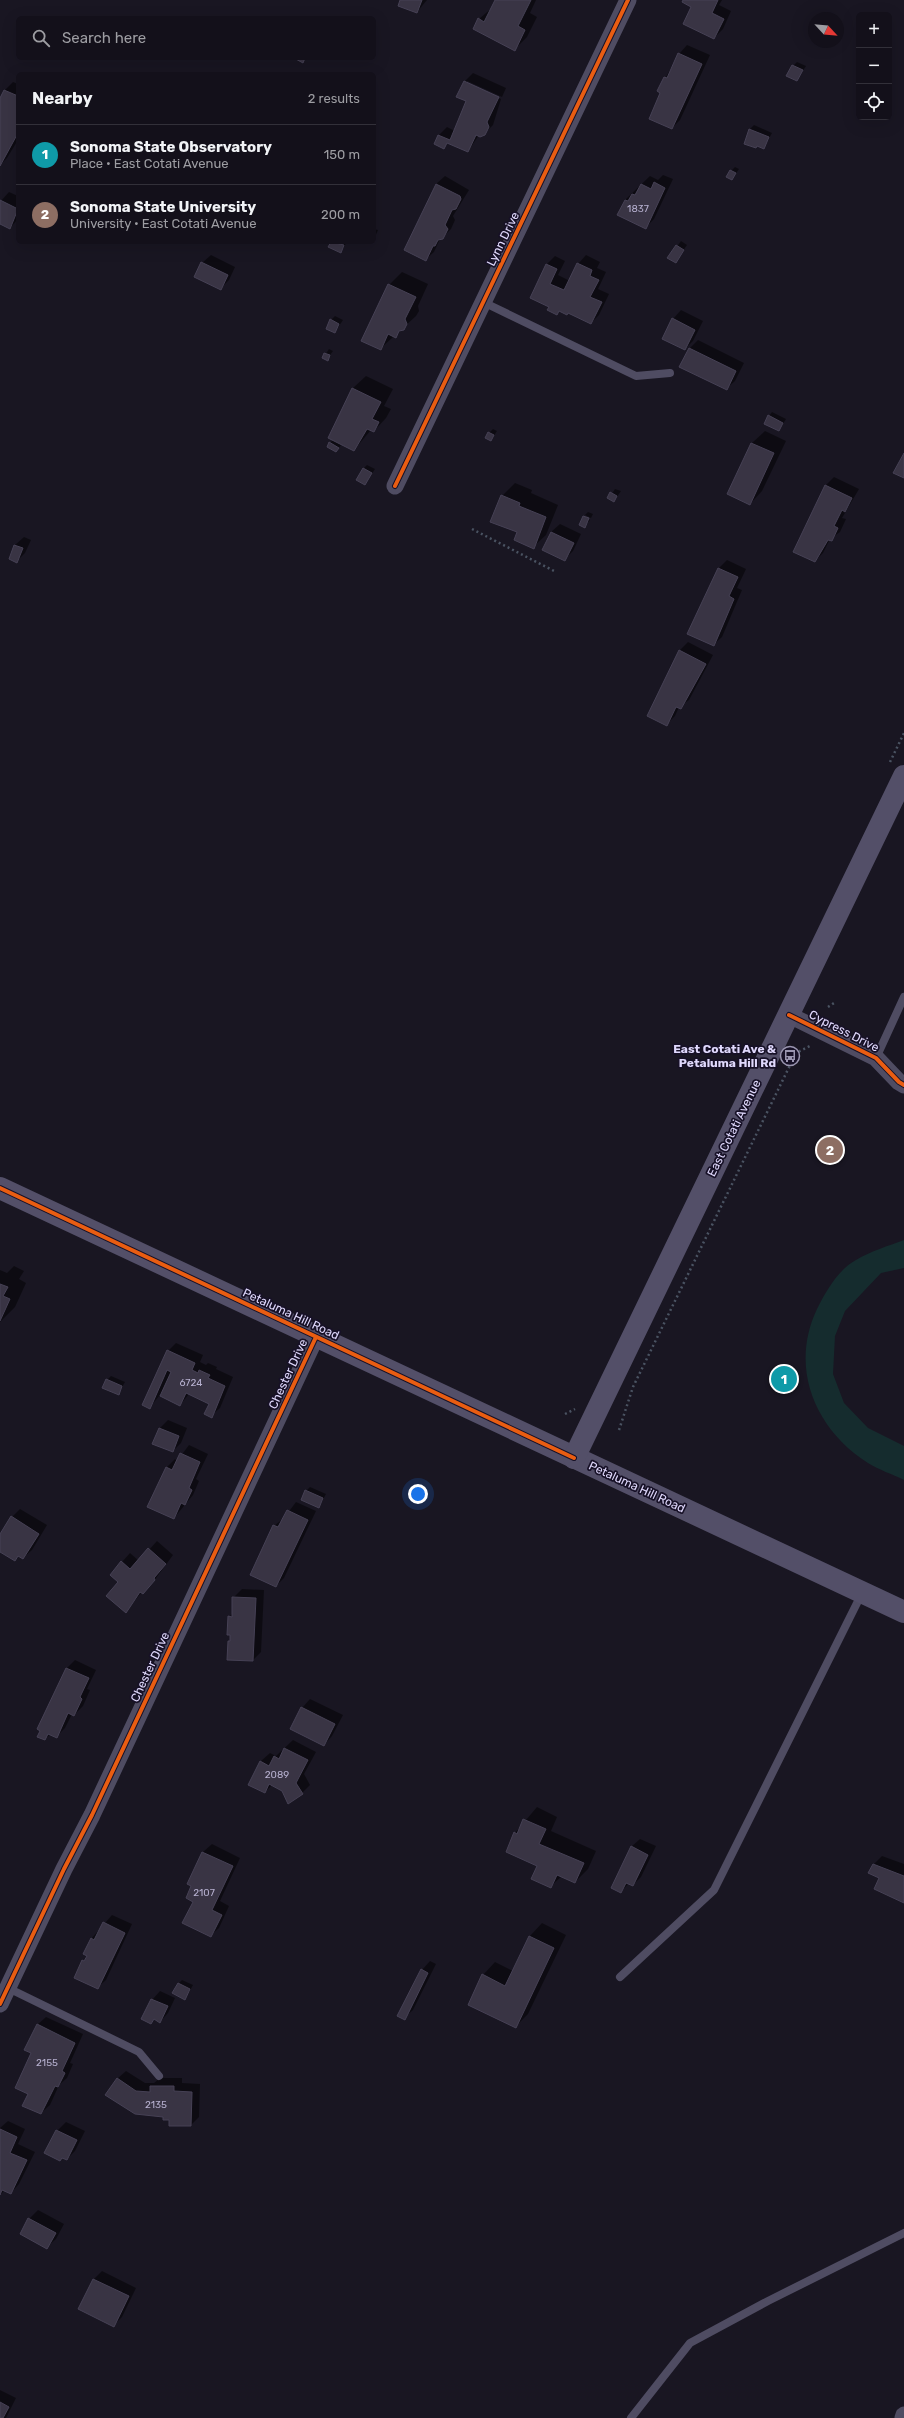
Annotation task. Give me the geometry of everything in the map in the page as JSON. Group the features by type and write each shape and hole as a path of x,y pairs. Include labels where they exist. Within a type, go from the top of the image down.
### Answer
{"main road":[{"name":"East Cotati Avenue","path":"574,1458 904,776"},
{"name":"Petaluma Hill Road","path":"0,1188 904,1612"}],"street":[{"name":"Lynn Drive","path":"395,486 628,0"},
{"name":"Cypress Drive","path":"789,1015 876,1058 899,1082 904,1085"},
{"name":"Chester Drive","path":"0,2004 92,1815 316,1337"}],"lane":[{"path":"483,302 636,376 670,373"},
{"path":"876,1058 904,997"},
{"path":"620,1977 714,1890 862,1592"},
{"path":"8,1988 139,2052 159,2076"},
{"path":"631,2418 690,2343 768,2301 904,2233"}],"path":[{"path":"472,529 556,572"},
{"path":"828,1007 834,1002"},
{"path":"618,1430 633,1387 796,1053 810,1046"}],"green space":[{"path":"904,1240 904,1268 881,1273 845,1311 835,1336 833,1374 844,1403 868,1428 904,1446 904,1480 868,1463 849,1449 834,1433 821,1415 812,1395 807,1375 806,1353 809,1331 817,1309 838,1275 850,1264 862,1257"}],"building":[{"path":"400,0 422,0 417,13 398,6"},
{"path":"495,0 531,0 518,26 525,30 515,51 473,29 478,18 484,22"},
{"path":"683,0 718,0 712,13 724,19 714,39 683,24 691,7 682,2"},
{"path":"678,53 702,64 672,129 649,119 660,93 657,91 664,77 667,78"},
{"path":"792,65 803,70 797,81 786,76"},
{"path":"464,81 499,97 487,122 489,127 485,135 480,137 476,135 468,152 447,143 444,149 434,144 438,135 450,140 466,101 456,97"},
{"path":"4,90 16,95 16,137 0,166 0,98"},
{"path":"749,129 769,137 764,149 757,146 756,148 744,144"},
{"path":"730,170 736,173 732,180 726,177"},
{"path":"654,182 665,188 646,229 617,215 625,200 628,201 632,194 635,195 641,184 651,189"},
{"path":"436,184 460,196 461,199 456,209 452,210 445,225 448,229 443,239 438,240 435,246 433,246 426,261 404,250"},
{"path":"0,200 16,208 16,214 10,229 0,224"},
{"path":"330,244 344,245 341,253 328,247"},
{"path":"676,245 684,250 676,263 667,258"},
{"path":"201,262 228,275 221,290 194,277"},
{"path":"577,263 592,270 590,276 599,280 590,297 602,302 591,324 568,313 567,315 559,311 557,315 547,310 549,307 530,298 546,264 557,269 550,284 564,290"},
{"path":"388,284 416,297 405,319 407,324 404,330 399,331 396,338 388,334 381,350 361,341"},
{"path":"672,318 695,330 685,350 662,339"},
{"path":"330,319 339,324 335,333 326,329"},
{"path":"689,348 736,371 727,390 679,367"},
{"path":"324,353 330,355 328,361 322,358"},
{"path":"352,388 381,402 372,419 379,422 374,432 367,429 354,451 328,438"},
{"path":"768,415 783,423 779,431 764,424"},
{"path":"488,432 494,435 491,441 485,438"},
{"path":"329,442 339,448 336,452 327,447"},
{"path":"751,443 774,453 750,505 727,494"},
{"path":"904,453 904,478 893,473"},
{"path":"363,468 372,473 365,485 356,480"},
{"path":"825,485 852,498 845,512 842,510 834,526 838,528 832,541 828,540 815,562 793,552"},
{"path":"610,492 617,496 614,502 607,498"},
{"path":"501,495 520,503 519,506 546,517 534,549 514,540 517,532 490,522"},
{"path":"583,516 589,518 585,528 579,525"},
{"path":"551,532 574,543 565,561 542,550"},
{"path":"14,545 23,548 17,563 9,559"},
{"path":"718,568 738,577 729,596 734,599 714,646 687,634"},
{"path":"679,650 706,664 681,709 676,707 667,726 647,716"},
{"path":"0,1284 8,1287 3,1296 10,1299 0,1321"},
{"path":"167,1350 195,1363 192,1370 198,1373 199,1370 210,1375 208,1378 225,1386 212,1418 204,1414 209,1404 186,1393 180,1406 160,1396 171,1372 167,1370 150,1409 142,1405"},
{"path":"783,1368 792,1372 785,1390 775,1386"},
{"path":"106,1379 122,1386 119,1395 102,1388"},
{"path":"159,1428 179,1436 173,1452 152,1444"},
{"path":"180,1453 200,1462 189,1488 192,1490 185,1505 181,1503 174,1519 147,1507 166,1467 172,1470"},
{"path":"305,1490 323,1498 319,1508 301,1500"},
{"path":"287,1510 308,1520 276,1587 250,1575 273,1525 278,1527"},
{"path":"11,1516 39,1534 23,1559 18,1556 15,1561 0,1552 0,1534"},
{"path":"148,1548 166,1564 143,1594 140,1592 126,1613 106,1596 118,1582 110,1575 121,1561 130,1569"},
{"path":"232,1597 256,1598 253,1661 227,1660 228,1641 230,1641 230,1635 227,1635 228,1616 232,1617"},
{"path":"66,1668 89,1678 80,1697 82,1699 74,1716 68,1713 57,1738 48,1734 45,1740 37,1737 40,1731 37,1729"},
{"path":"301,1707 335,1724 324,1746 290,1729"},
{"path":"284,1748 308,1760 296,1783 303,1794 288,1804 282,1791 269,1784 265,1793 248,1785 260,1761 269,1766 274,1756 279,1759"},
{"path":"523,1819 546,1829 539,1844 584,1863 575,1883 557,1875 551,1888 531,1879 537,1866 506,1852 514,1832 517,1834"},
{"path":"631,1846 648,1855 633,1886 626,1883 621,1893 611,1888"},
{"path":"202,1852 233,1866 212,1910 222,1915 211,1937 182,1923 193,1902 186,1898 191,1886 187,1884"},
{"path":"873,1864 904,1876 904,1903 874,1889 879,1878 868,1873"},
{"path":"103,1922 125,1933 98,1989 74,1978 82,1960 84,1961 87,1956 83,1954 91,1938 94,1940"},
{"path":"529,1936 554,1948 516,2028 468,2005 482,1974 505,1986"},
{"path":"421,1969 428,1973 405,2020 397,2016"},
{"path":"178,1983 190,1989 185,2000 172,1993"},
{"path":"151,1999 168,2006 160,2023 154,2019 151,2024 141,2019"},
{"path":"37,2024 75,2043 62,2071 65,2073 58,2087 55,2086 41,2114 22,2106 28,2094 15,2088 31,2053 24,2050"},
{"path":"117,2078 136,2091 150,2092 150,2086 174,2086 174,2091 192,2092 191,2126 169,2126 169,2120 163,2120 163,2117 135,2114 105,2095"},
{"path":"0,2129 17,2137 10,2153 27,2160 11,2194 2,2190 0,2195"},
{"path":"56,2130 77,2140 67,2160 62,2158 60,2161 44,2153"},
{"path":"28,2218 56,2233 47,2249 20,2234"},
{"path":"93,2279 129,2296 114,2327 78,2309"},
{"path":"0,2402 9,2407 3,2418 0,2418"}],"cycle path":[{"path":"395,486 628,0"},
{"path":"789,1015 876,1058 899,1082 904,1085"},
{"path":"0,1188 574,1458"},
{"path":"0,2004 64,1869 92,1815 316,1337"}],"place":[{"name":"East Cotati Ave & Petaluma Hill Rd","path":"790,1056"},
{"name":"Sonoma State University","path":"830,1150"},
{"name":"Sonoma State Observatory","path":"784,1379"}]}
